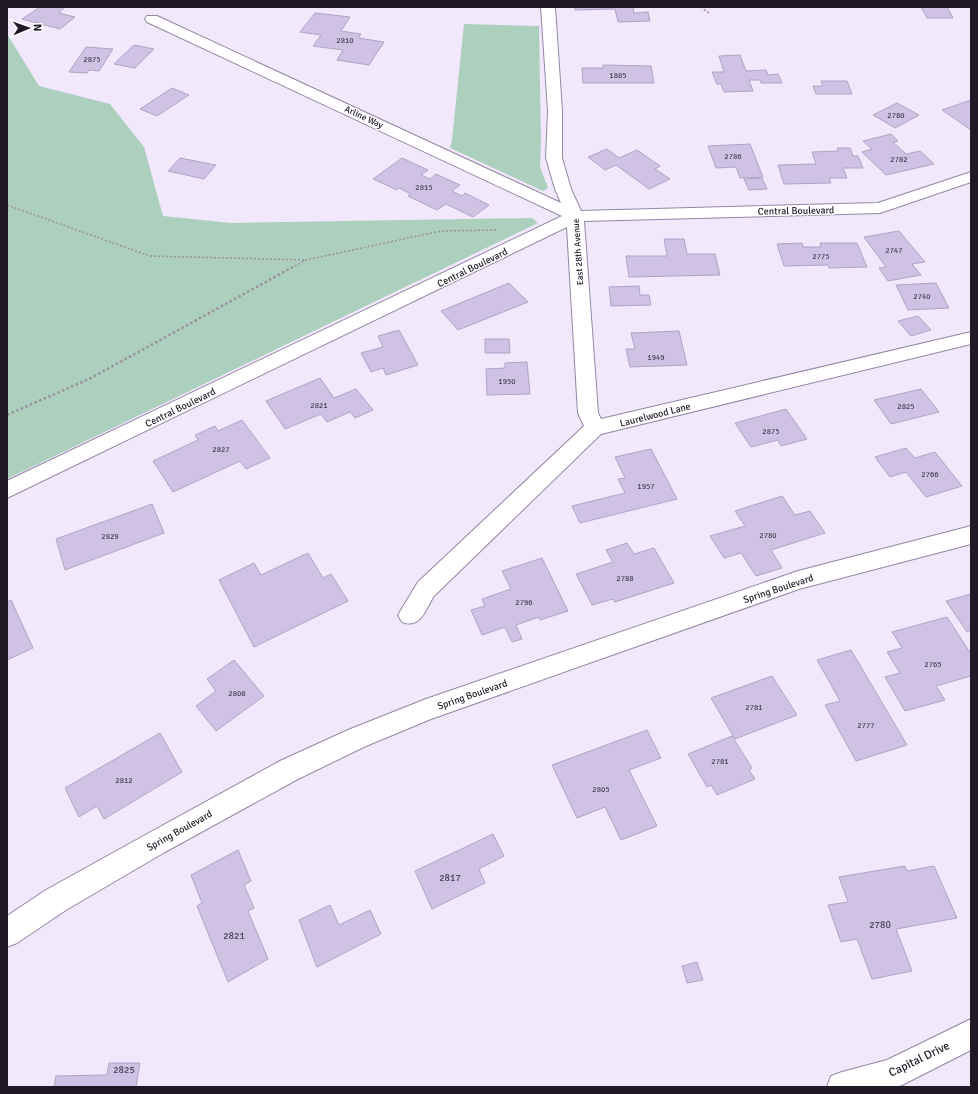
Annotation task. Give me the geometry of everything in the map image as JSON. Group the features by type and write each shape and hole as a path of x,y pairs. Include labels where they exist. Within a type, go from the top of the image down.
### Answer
{"street":[{"name":"East 28th Avenue","path":"548,7 555,111 554,158 563,190 575,216 588,413 595,428"},
{"name":"Arline Way","path":"152,19 575,216"},
{"name":"Central Boulevard","path":"7,490 553,228 575,216 880,208 971,177"},
{"name":"Laurelwood Lane","path":"595,428 971,338"},
{"path":"410,615 426,589 595,428"},
{"name":"Spring Boulevard","path":"7,933 56,900 156,843 289,770 371,732 426,710 798,580 971,535"},
{"name":"Capital Drive","path":"842,1087 890,1074 971,1034"}],"path":[{"path":"701,7 709,13"},
{"path":"7,205 150,256 306,260 441,231 501,230"},
{"path":"7,415 91,378 306,260"}],"green space":[{"path":"464,24 539,26 540,166 548,188 543,191 450,148"},
{"path":"7,34 39,86 110,104 144,147 163,216 231,223 532,218 538,223 7,479"}],"building":[{"path":"40,7 65,7 59,13 75,17 60,29 22,19"},
{"path":"575,7 633,7 634,13 648,12 650,21 618,22 615,9 575,10"},
{"path":"921,7 947,7 953,18 927,18"},
{"path":"315,13 350,17 341,31 361,34 358,38 384,42 369,65 337,60 343,50 313,46 321,35 300,32"},
{"path":"134,45 154,49 135,68 114,64"},
{"path":"86,47 113,49 99,71 89,70 87,73 69,72"},
{"path":"740,55 746,71 766,70 768,75 778,74 782,83 761,83 760,80 749,80 753,91 724,92 721,84 717,84 712,72 724,72 719,56"},
{"path":"603,65 651,66 654,83 583,83 582,68 603,68"},
{"path":"821,81 847,81 852,94 816,94 813,86 823,86"},
{"path":"172,88 189,95 157,116 140,109"},
{"path":"971,100 971,130 942,110"},
{"path":"897,103 919,115 895,128 873,115"},
{"path":"891,134 898,141 893,142 906,154 920,151 934,164 886,175 862,152 872,149 863,141"},
{"path":"750,144 763,177 740,178 736,167 716,168 708,146"},
{"path":"837,148 850,148 853,156 858,156 863,168 843,168 847,178 829,178 831,183 784,184 778,165 816,164 812,152 839,151"},
{"path":"607,149 619,158 637,150 660,166 655,169 670,179 649,189 616,165 605,170 588,157"},
{"path":"180,158 216,165 204,179 168,171"},
{"path":"402,158 428,170 421,175 430,179 436,174 460,185 452,191 462,196 465,193 489,205 473,217 446,204 437,210 408,196 411,194 399,188 397,190 373,179"},
{"path":"762,178 767,189 749,190 744,179"},
{"path":"899,231 925,262 912,264 921,275 888,281 879,268 886,267 864,237"},
{"path":"664,239 684,239 687,254 715,254 720,275 629,277 626,256 667,256"},
{"path":"802,243 803,247 821,247 820,243 857,243 867,267 829,268 828,265 784,266 777,244"},
{"path":"509,283 528,302 458,330 441,311"},
{"path":"936,283 949,308 908,310 896,285"},
{"path":"639,286 640,295 649,295 651,305 611,306 609,287"},
{"path":"918,316 931,330 911,336 898,321"},
{"path":"399,330 418,365 386,375 383,368 371,372 361,353 383,347 378,336"},
{"path":"679,331 687,365 630,367 626,349 635,349 631,333"},
{"path":"485,339 509,339 510,353 485,353"},
{"path":"527,362 530,394 487,395 486,369 505,368 505,363"},
{"path":"320,378 334,398 356,389 373,410 355,418 350,412 327,422 321,414 285,429 266,401"},
{"path":"921,389 939,412 891,424 874,400"},
{"path":"786,409 807,439 781,446 778,440 751,447 735,423"},
{"path":"242,420 270,458 246,469 240,461 173,492 153,461 198,440 195,435 215,426 218,431"},
{"path":"906,448 915,458 935,452 962,486 926,497 906,472 890,477 875,457"},
{"path":"651,449 677,499 580,523 572,506 625,493 618,479 625,478 615,457"},
{"path":"782,496 795,515 810,511 825,533 771,550 782,568 756,576 741,553 724,558 710,536 745,526 735,511"},
{"path":"152,504 164,533 65,570 56,539"},
{"path":"627,543 634,554 654,548 674,583 615,602 613,599 592,605 576,574 613,562 606,550"},
{"path":"308,553 323,578 331,574 348,601 254,647 219,580 254,563 261,575"},
{"path":"542,558 568,611 540,620 539,617 516,625 522,639 512,642 505,627 482,635 471,610 485,606 482,599 511,589 502,571"},
{"path":"971,594 971,630 967,632 946,601"},
{"path":"11,600 33,648 7,660 7,602"},
{"path":"947,617 971,654 971,676 936,686 945,700 905,711 885,677 900,673 887,652 902,648 892,632"},
{"path":"851,650 907,745 856,761 825,705 840,701 817,660"},
{"path":"234,660 264,696 216,731 196,706 216,691 207,679"},
{"path":"772,676 797,715 735,739 711,698"},
{"path":"647,730 661,758 629,770 657,826 621,840 605,807 577,818 552,765"},
{"path":"160,733 182,772 104,819 97,806 79,817 65,788"},
{"path":"732,736 752,768 749,770 755,779 717,795 711,785 707,787 688,754"},
{"path":"493,834 504,856 479,869 485,883 432,909 415,871"},
{"path":"238,850 251,881 244,885 254,908 248,911 268,959 228,982 197,906 202,903 191,875"},
{"path":"905,866 907,871 934,866 957,918 896,929 912,971 872,979 857,939 841,942 828,905 848,902 839,877"},
{"path":"330,905 339,925 370,910 381,934 317,967 299,920"},
{"path":"697,962 703,980 687,983 682,966"},
{"path":"109,1063 140,1063 136,1087 54,1087 56,1076 107,1075"}]}
